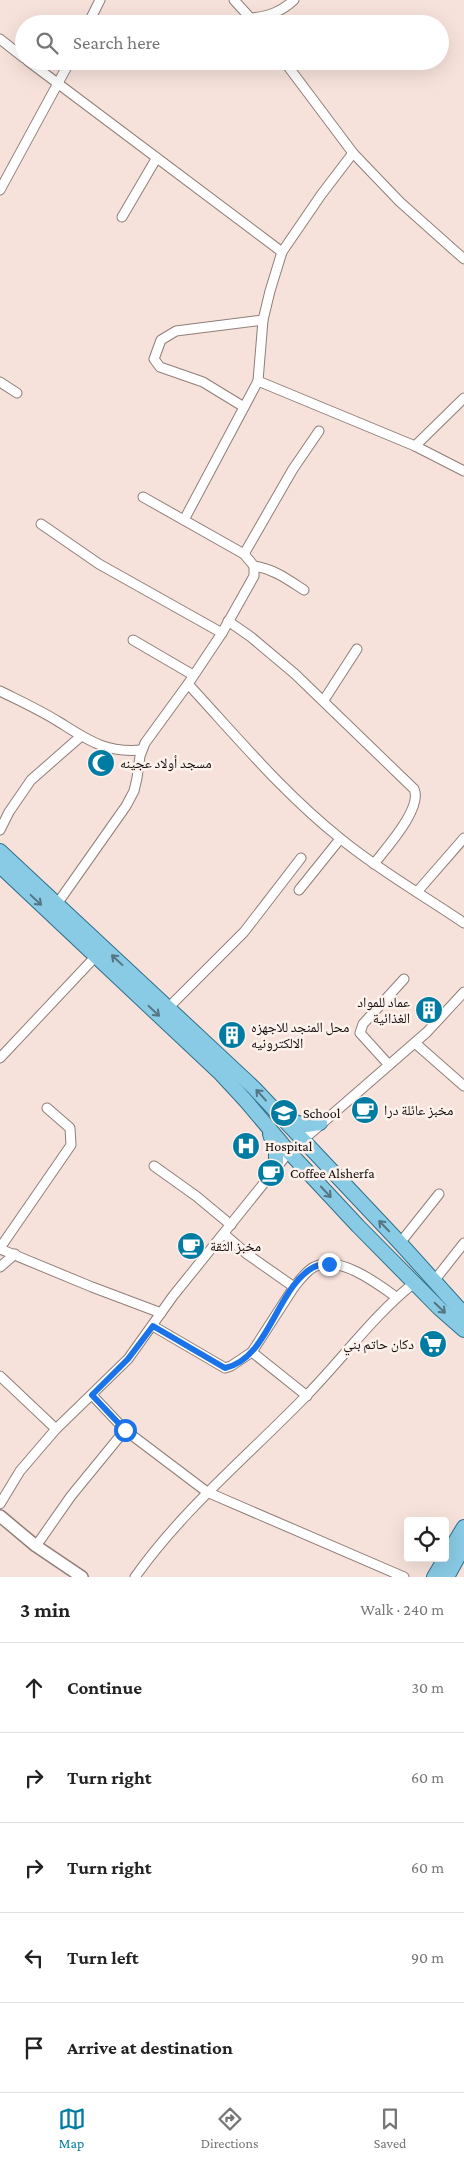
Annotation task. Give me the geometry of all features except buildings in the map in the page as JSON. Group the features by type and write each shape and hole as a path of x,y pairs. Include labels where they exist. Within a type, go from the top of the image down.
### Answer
{"main road":[{"path":"0,851 254,1088 464,1314"},
{"path":"0,866 221,1074 289,1152 414,1283 464,1330"},
{"path":"282,1119 306,1124 320,1123"},
{"path":"268,1128 276,1152 276,1171"},
{"path":"434,1577 464,1527"},
{"path":"447,1577 464,1546"}],"street":[{"path":"92,15 100,0"},
{"path":"234,0 248,15"},
{"path":"272,15 294,0"},
{"path":"0,39 15,51"},
{"path":"40,70 282,252"},
{"path":"0,188 66,70"},
{"path":"291,70 354,153 400,202 464,259"},
{"path":"184,520 258,381 263,320 282,252 321,195 354,153"},
{"path":"122,217 156,159"},
{"path":"244,407 203,382 160,368 154,360 161,340 176,330 263,320"},
{"path":"258,381 415,446 464,471"},
{"path":"0,382 17,393"},
{"path":"415,446 464,398"},
{"path":"244,554 293,469 319,431"},
{"path":"143,497 244,554 254,566 269,568 304,590"},
{"path":"42,524 98,564 222,633"},
{"path":"57,904 126,806 137,778 141,750 222,633 252,580 254,566"},
{"path":"228,621 251,637 324,700 414,789 416,794 415,804 374,864"},
{"path":"133,640 193,676"},
{"path":"324,700 357,649"},
{"path":"188,684 279,783 340,839 374,864 464,923"},
{"path":"0,691 59,722 80,737 111,749 141,750"},
{"path":"0,830 9,812 31,780 80,737"},
{"path":"417,892 464,838"},
{"path":"299,890 340,839"},
{"path":"168,1008 244,932 301,858"},
{"path":"0,1058 96,956"},
{"path":"389,1065 360,1033 360,1030 363,1024 404,979"},
{"path":"0,1504 20,1472 56,1429 128,1359 153,1326 160,1312 276,1171 289,1152 320,1123 415,1043 464,992"},
{"path":"415,1043 464,1086"},
{"path":"47,1108 70,1128 71,1145 0,1248 92,1287 160,1312"},
{"path":"154,1166 196,1196 231,1225"},
{"path":"400,1243 440,1194"},
{"path":"224,1234 247,1254 294,1286"},
{"path":"434,1281 464,1243"},
{"path":"0,1267 15,1254"},
{"path":"153,1326 225,1368 252,1352 294,1286 314,1267 329,1264 352,1270 372,1280 396,1297"},
{"path":"135,1577 179,1521 307,1396 396,1297 414,1283"},
{"path":"252,1352 307,1396"},
{"path":"0,1376 56,1429"},
{"path":"92,1395 125,1430 208,1492 404,1577"},
{"path":"36,1546 71,1496 125,1430"},
{"path":"0,1516 36,1546 82,1577"}],"place":[{"name":"مسجد أولاد عجينه","path":"101,763"},
{"name":"عماد للمواد الغذائية","path":"429,1010"},
{"name":"محل المنجد للاجهزه الالكترونيه","path":"232,1035"},
{"name":"مخبز عائلة درا","path":"365,1110"},
{"name":"School","path":"284,1113"},
{"name":"Hospital","path":"246,1146"},
{"name":"Coffee Alsherfa","path":"271,1173"},
{"name":"مخبز الثقة","path":"191,1246"},
{"name":"دكان حاتم بني","path":"433,1344"}],"route":[{"path":"125,1430 92,1395 128,1359 153,1326 225,1368 231,1366 252,1352 294,1286 305,1274 314,1267 329,1264"}]}
